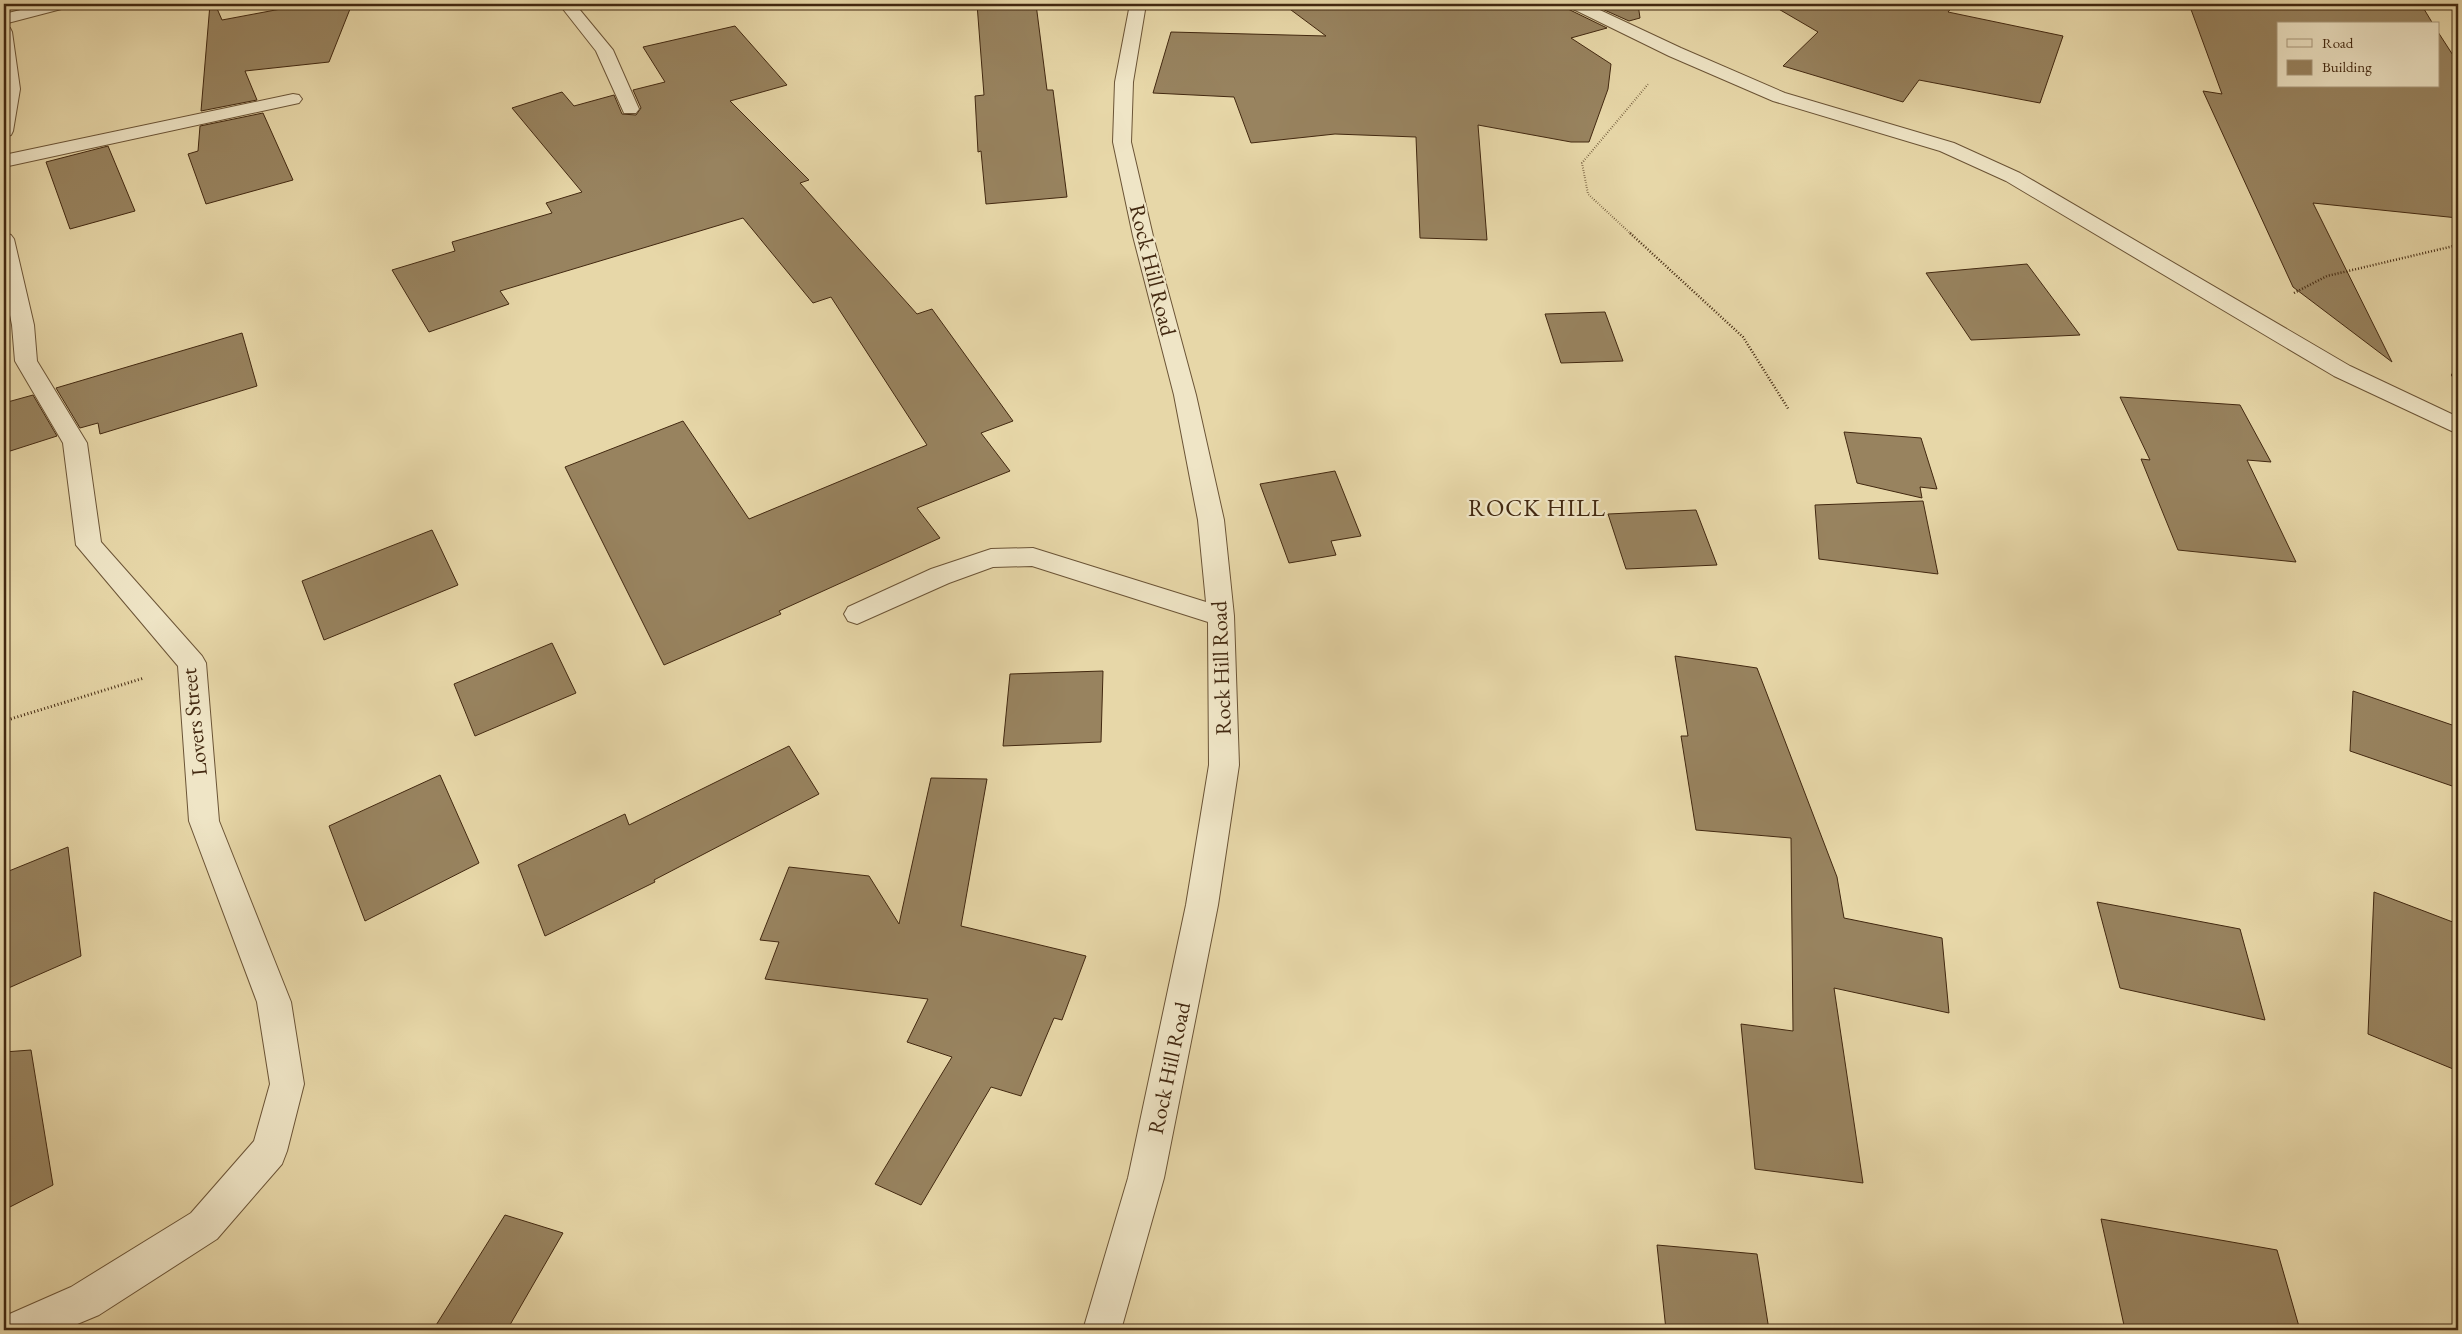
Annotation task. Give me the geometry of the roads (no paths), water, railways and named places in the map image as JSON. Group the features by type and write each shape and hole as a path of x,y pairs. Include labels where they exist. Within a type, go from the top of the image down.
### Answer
{"street":[{"path":"4,19 63,4"},
{"path":"567,4 604,50 630,108"},
{"name":"Rock Hill Road","path":"1102,1330 1146,1178 1202,906 1224,765 1221,616 1211,520 1185,395 1143,236 1122,142 1124,82 1138,4"},
{"path":"1574,4 1676,52 1780,97 1947,147 2013,177 2342,371 2458,426"},
{"path":"4,32 11,89 4,131"},
{"path":"4,161 292,99"},
{"name":"Lovers Street","path":"4,239 23,325 26,361 75,443 89,545 192,663 204,821 274,1002 287,1084 268,1151 204,1226 85,1301 19,1330"},
{"path":"857,614 940,576 991,558 1033,557 1221,616"}],"district":[{"name":"ROCK HILL","path":"1537,507"}]}
